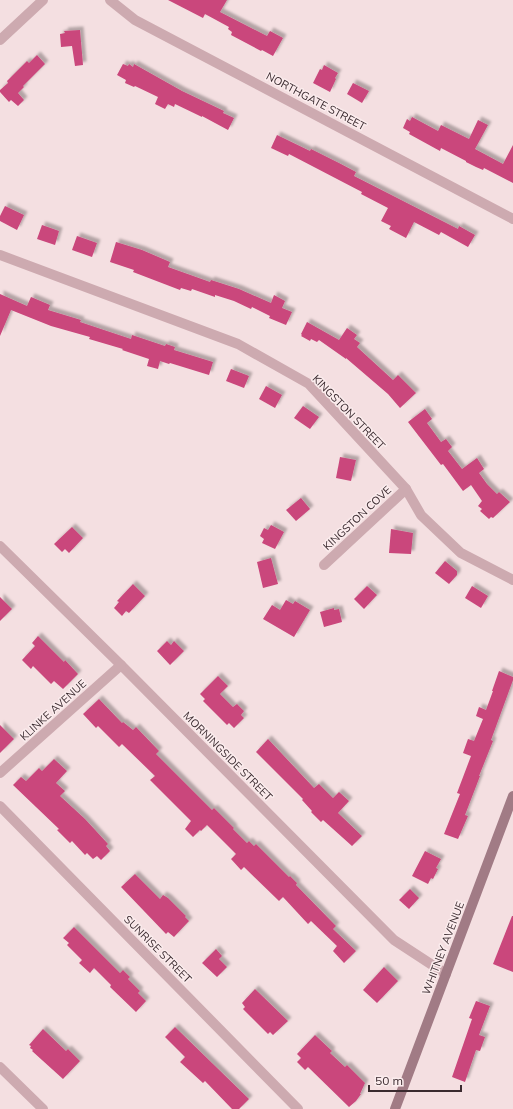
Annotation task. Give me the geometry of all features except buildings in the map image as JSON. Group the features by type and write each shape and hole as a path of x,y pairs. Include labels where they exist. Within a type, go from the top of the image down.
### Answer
{"main road":[{"name":"WHITNEY AVENUE","path":"395,1109 513,796"}],"street":[{"path":"0,40 43,0"},
{"name":"NORTHGATE STREET","path":"110,0 136,20 513,219"},
{"name":"KINGSTON STREET","path":"0,255 238,344 302,380 308,384 406,489 421,515 462,553 513,580"},
{"name":"KINGSTON COVE","path":"324,565 406,489"},
{"name":"MORNINGSIDE STREET","path":"0,546 121,665 394,940 446,974"},
{"name":"KLINKE AVENUE","path":"0,773 121,665"},
{"name":"SUNRISE STREET","path":"0,806 298,1109"},
{"path":"0,1066 43,1109"}]}
